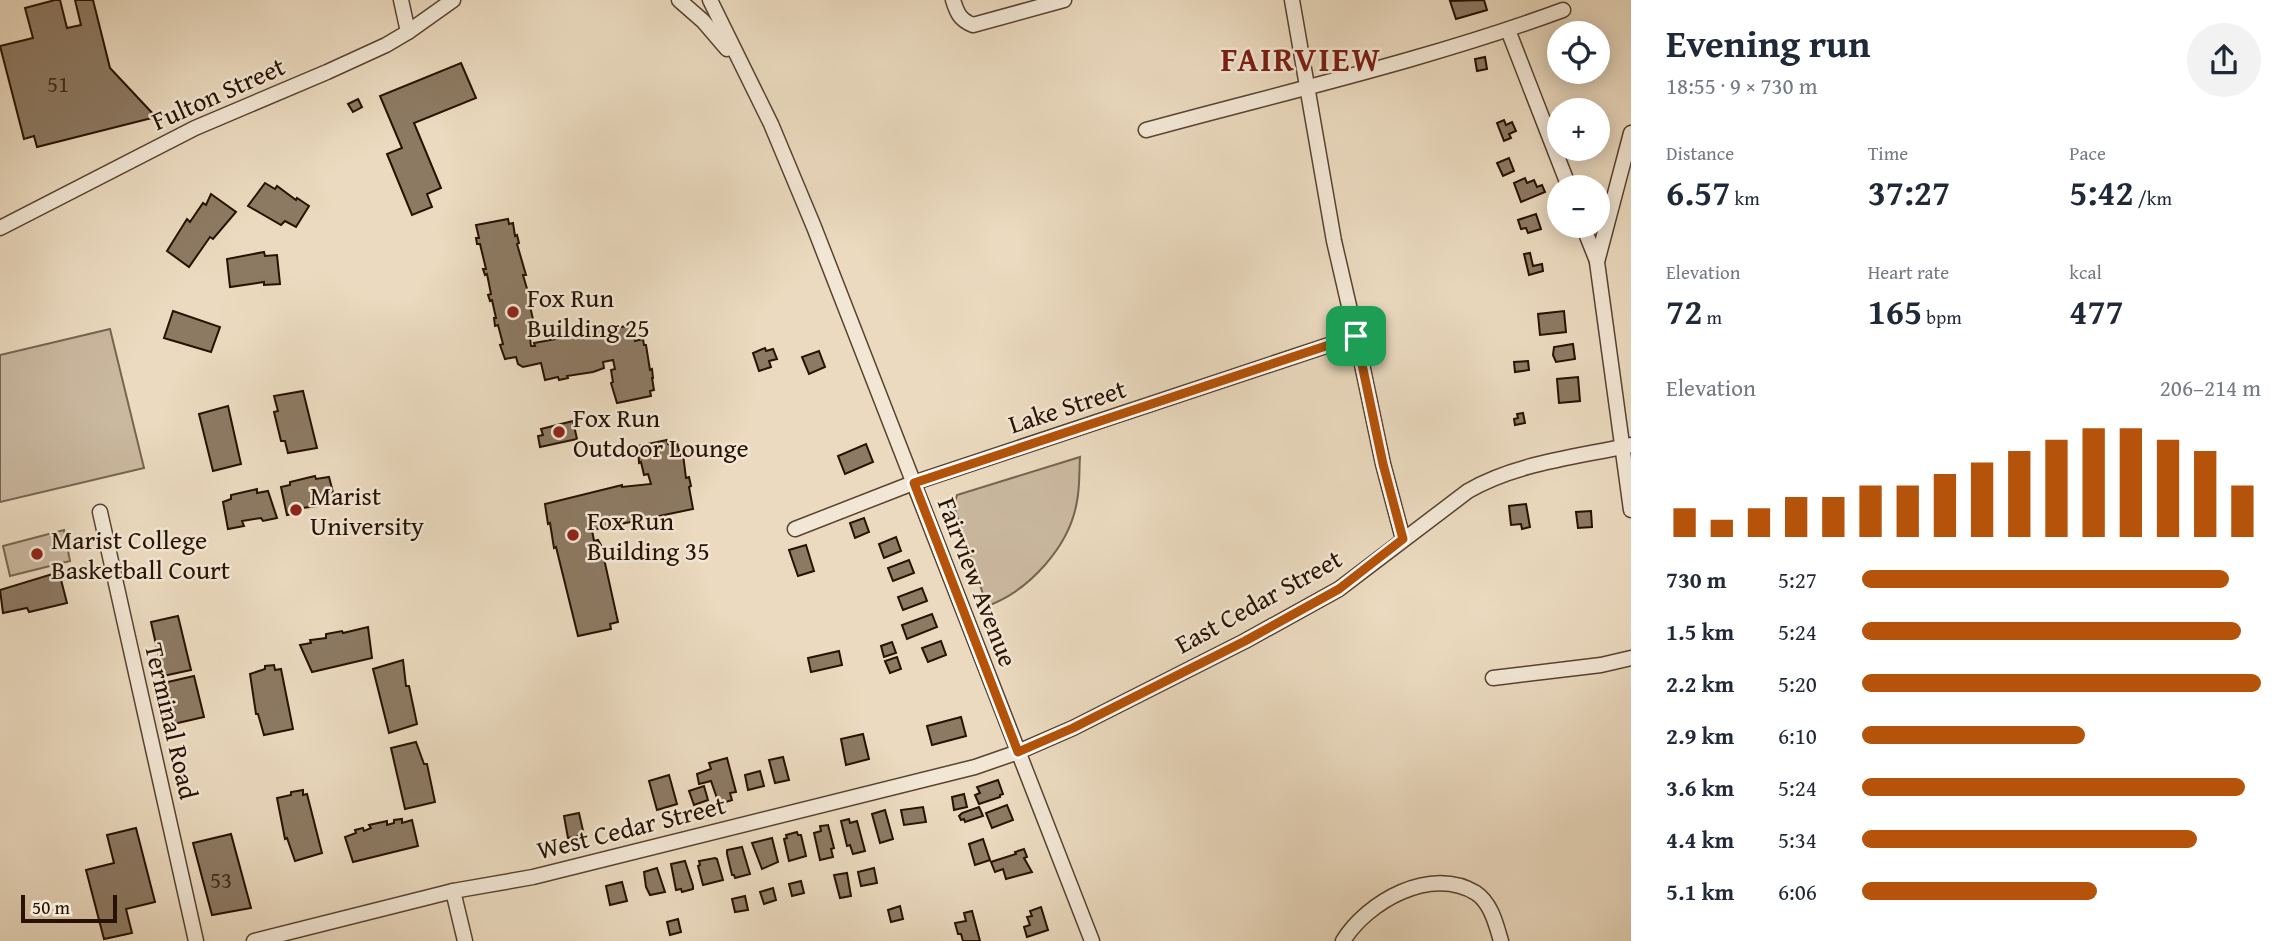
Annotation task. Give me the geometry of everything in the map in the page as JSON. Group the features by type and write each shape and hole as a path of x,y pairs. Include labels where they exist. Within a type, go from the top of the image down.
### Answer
{"street":[{"path":"401,0 408,33"},
{"name":"Fulton Street","path":"0,228 172,139 356,60 408,33 453,0"},
{"name":"Fairview Avenue","path":"679,0 717,36 753,86"},
{"name":"Fairview Avenue","path":"710,0 753,86 824,251 1089,940"},
{"path":"953,0 962,19 973,25 1064,0"},
{"path":"1292,0 1334,241 1383,464 1403,539"},
{"path":"1146,130 1407,61 1563,10"},
{"path":"1508,30 1564,175"},
{"path":"1597,262 1631,133"},
{"path":"1588,238 1597,262 1626,446 1631,510"},
{"name":"Lake Street","path":"795,529 914,483 1356,336"},
{"name":"East Cedar Street","path":"1018,752 1073,728 1245,641 1339,589 1403,539 1485,481 1510,472 1626,446"},
{"name":"Terminal Road","path":"100,512 196,941"},
{"path":"1493,678 1631,658"},
{"name":"West Cedar Street","path":"254,941 453,891 533,877 975,767 1018,752"},
{"path":"1343,941 1351,928 1371,910 1408,888 1428,884 1452,884 1475,893 1486,904 1501,941"},
{"path":"453,891 465,941"}],"shaded area":[{"path":"110,329 144,468 0,502 0,355"},
{"path":"1080,457 1079,490 1073,518 1057,550 1018,590 987,606 954,507 957,495"},
{"name":"Marist College Basketball Court","path":"64,530 70,561 10,576 3,546"}],"building":[{"path":"60,0 67,28 81,25 75,0 93,0 110,68 156,117 37,147 34,136 24,139 0,46 33,38 25,8"},
{"path":"1484,0 1487,10 1456,19 1450,1"},
{"path":"1485,57 1487,69 1477,71 1475,59"},
{"path":"461,63 476,98 414,123 441,188 427,194 432,207 412,215 387,154 402,148 380,96"},
{"path":"358,99 362,107 353,112 348,104"},
{"path":"1504,120 1506,125 1512,122 1516,131 1509,134 1511,138 1504,141 1497,123"},
{"path":"1509,158 1514,171 1503,176 1497,163"},
{"path":"1525,178 1527,183 1534,180 1537,187 1542,185 1545,192 1521,202 1514,183"},
{"path":"265,183 275,189 277,186 309,206 296,227 285,221 281,225 248,206"},
{"path":"211,194 236,212 213,239 210,237 189,267 167,251 187,219 190,222 203,203 206,205"},
{"path":"1536,214 1541,229 1528,233 1526,228 1521,229 1518,220"},
{"name":"Fox Run Building 25","path":"508,219 509,224 513,223 515,236 517,235 526,275 523,275 534,324 536,323 538,330 537,336 530,338 531,346 535,346 534,343 632,325 635,341 643,339 646,345 653,378 654,390 650,391 651,396 617,403 611,383 611,370 615,369 613,360 603,362 604,368 593,372 559,380 558,377 545,380 541,363 523,367 518,364 516,357 505,359 498,325 495,326 492,300 490,301 488,295 491,294 487,274 485,275 483,269 486,269 480,244 477,244 476,238 479,238 476,225"},
{"path":"264,252 265,256 277,255 280,284 264,285 264,282 230,287 227,259"},
{"path":"1530,253 1533,266 1542,264 1543,271 1529,275 1524,254"},
{"path":"173,311 220,327 211,352 164,338"},
{"path":"1564,311 1566,332 1540,335 1538,314"},
{"path":"1573,344 1575,359 1556,362 1554,347"},
{"path":"765,348 766,351 773,349 777,359 769,361 771,367 759,371 753,353"},
{"path":"819,351 825,367 809,374 802,357"},
{"path":"1528,361 1529,370 1515,372 1514,362"},
{"path":"1578,377 1580,401 1559,403 1557,379"},
{"path":"303,391 317,448 288,453 285,441 281,441 274,412 278,411 274,396"},
{"path":"228,406 241,464 213,471 199,414"},
{"path":"1523,413 1525,423 1515,425 1517,414"},
{"name":"Fox Run Outdoor Lounge","path":"573,421 577,439 540,447 538,436 543,435 541,429"},
{"name":"Fox Run Building 35","path":"667,440 668,444 677,443 680,455 683,454 686,478 689,477 691,486 693,509 592,530 594,541 598,540 601,545 618,622 610,624 611,629 578,636 545,504 622,485 651,484 648,474 644,475 641,462 639,463 638,446"},
{"path":"866,444 873,462 845,474 838,456"},
{"path":"315,476 316,479 329,477 336,504 302,508 302,512 287,515 281,487"},
{"path":"257,489 257,493 268,491 277,518 242,521 244,526 228,529 223,502 231,499 231,495"},
{"path":"1526,504 1530,527 1522,529 1521,524 1511,525 1509,506"},
{"path":"1591,511 1592,527 1578,528 1576,512"},
{"path":"864,518 869,532 855,538 850,523"},
{"path":"896,537 901,551 884,558 879,544"},
{"path":"806,545 814,571 798,576 789,550"},
{"path":"909,560 914,573 893,581 888,568"},
{"path":"59,572 67,603 29,612 27,608 3,613 0,590"},
{"path":"922,588 927,601 903,610 898,597"},
{"path":"932,614 937,627 907,639 902,625"},
{"path":"178,616 191,670 163,676 151,622"},
{"path":"368,627 372,658 312,672 300,645 311,643 310,640 326,638 326,634"},
{"path":"941,641 946,655 928,662 922,648"},
{"path":"892,642 896,653 884,657 881,646"},
{"path":"839,651 842,665 811,672 808,658"},
{"path":"897,657 901,669 890,673 885,661"},
{"path":"403,660 406,686 409,686 417,724 389,733 373,669"},
{"path":"274,665 275,670 281,669 293,729 264,735 256,714 250,674 265,669 265,666"},
{"path":"194,676 204,717 169,725 159,684"},
{"path":"961,717 966,736 932,745 927,726"},
{"path":"863,734 869,759 846,765 841,739"},
{"path":"416,742 424,764 427,764 435,802 405,809 391,748"},
{"path":"783,757 789,780 775,783 769,760"},
{"path":"727,758 736,792 730,793 732,800 719,804 711,781 699,784 697,774 711,769 709,763"},
{"path":"760,771 764,786 748,790 745,775"},
{"path":"669,775 677,804 657,810 649,781"},
{"path":"998,780 1003,794 979,804 975,795 980,793 977,787"},
{"path":"704,786 708,800 694,805 689,791"},
{"path":"303,790 303,795 307,794 322,853 295,861 287,838 285,839 277,798"},
{"path":"964,794 967,807 954,810 952,797"},
{"path":"1007,805 1013,820 992,828 986,813"},
{"path":"923,807 926,822 904,825 901,810"},
{"path":"979,807 983,816 965,822 964,819 961,820 959,816 962,813"},
{"path":"885,810 893,839 880,843 872,814"},
{"path":"579,813 584,835 568,838 564,816"},
{"path":"402,819 402,823 412,820 418,846 353,862 345,837 356,833 355,830 363,828 364,831 371,828 369,825 387,821 387,825"},
{"path":"849,819 850,823 857,821 865,851 853,854 850,845 847,846 841,821"},
{"path":"828,825 834,848 831,849 833,857 820,860 814,833 821,831 820,826"},
{"path":"136,828 155,902 126,909 132,933 104,939 86,870 114,863 107,835"},
{"path":"797,832 801,835 806,856 789,861 784,839 787,838 786,835"},
{"path":"231,834 251,908 212,915 193,843"},
{"path":"772,838 778,862 762,869 752,843"},
{"path":"983,839 990,860 975,865 969,844"},
{"path":"742,847 750,874 735,878 727,850"},
{"path":"1024,849 1027,857 1024,858 1032,872 1006,879 1003,869 995,872 991,862"},
{"path":"715,858 723,880 703,885 699,861"},
{"path":"685,861 693,889 682,892 681,889 676,890 671,864"},
{"path":"657,868 665,892 650,895 644,872"},
{"path":"874,868 877,883 861,886 858,872"},
{"path":"847,873 851,896 840,898 834,875"},
{"path":"801,881 804,893 792,896 789,884"},
{"path":"622,882 627,901 610,905 606,886"},
{"path":"773,888 776,900 764,904 760,892"},
{"path":"745,896 748,910 735,912 732,899"},
{"path":"900,906 903,919 891,922 888,910"},
{"path":"1041,907 1048,930 1027,937 1024,927 1030,925 1027,917 1032,916 1030,911"},
{"path":"972,911 980,941 963,941 955,923 966,921 964,913"},
{"path":"678,919 681,932 670,935 667,922"}],"place":[{"name":"Fox Run Building 25","path":"513,312"},
{"name":"Fox Run Outdoor Lounge","path":"559,432"},
{"name":"Marist University","path":"296,510"},
{"name":"Fox Run Building 35","path":"573,535"},
{"name":"Marist College Basketball Court","path":"37,554"}],"district":[{"name":"FAIRVIEW","path":"1301,59"}],"route":[{"path":"1356,336 1383,464 1403,539 1339,589 1245,641 1073,728 1018,752 914,483 1356,336"}]}
